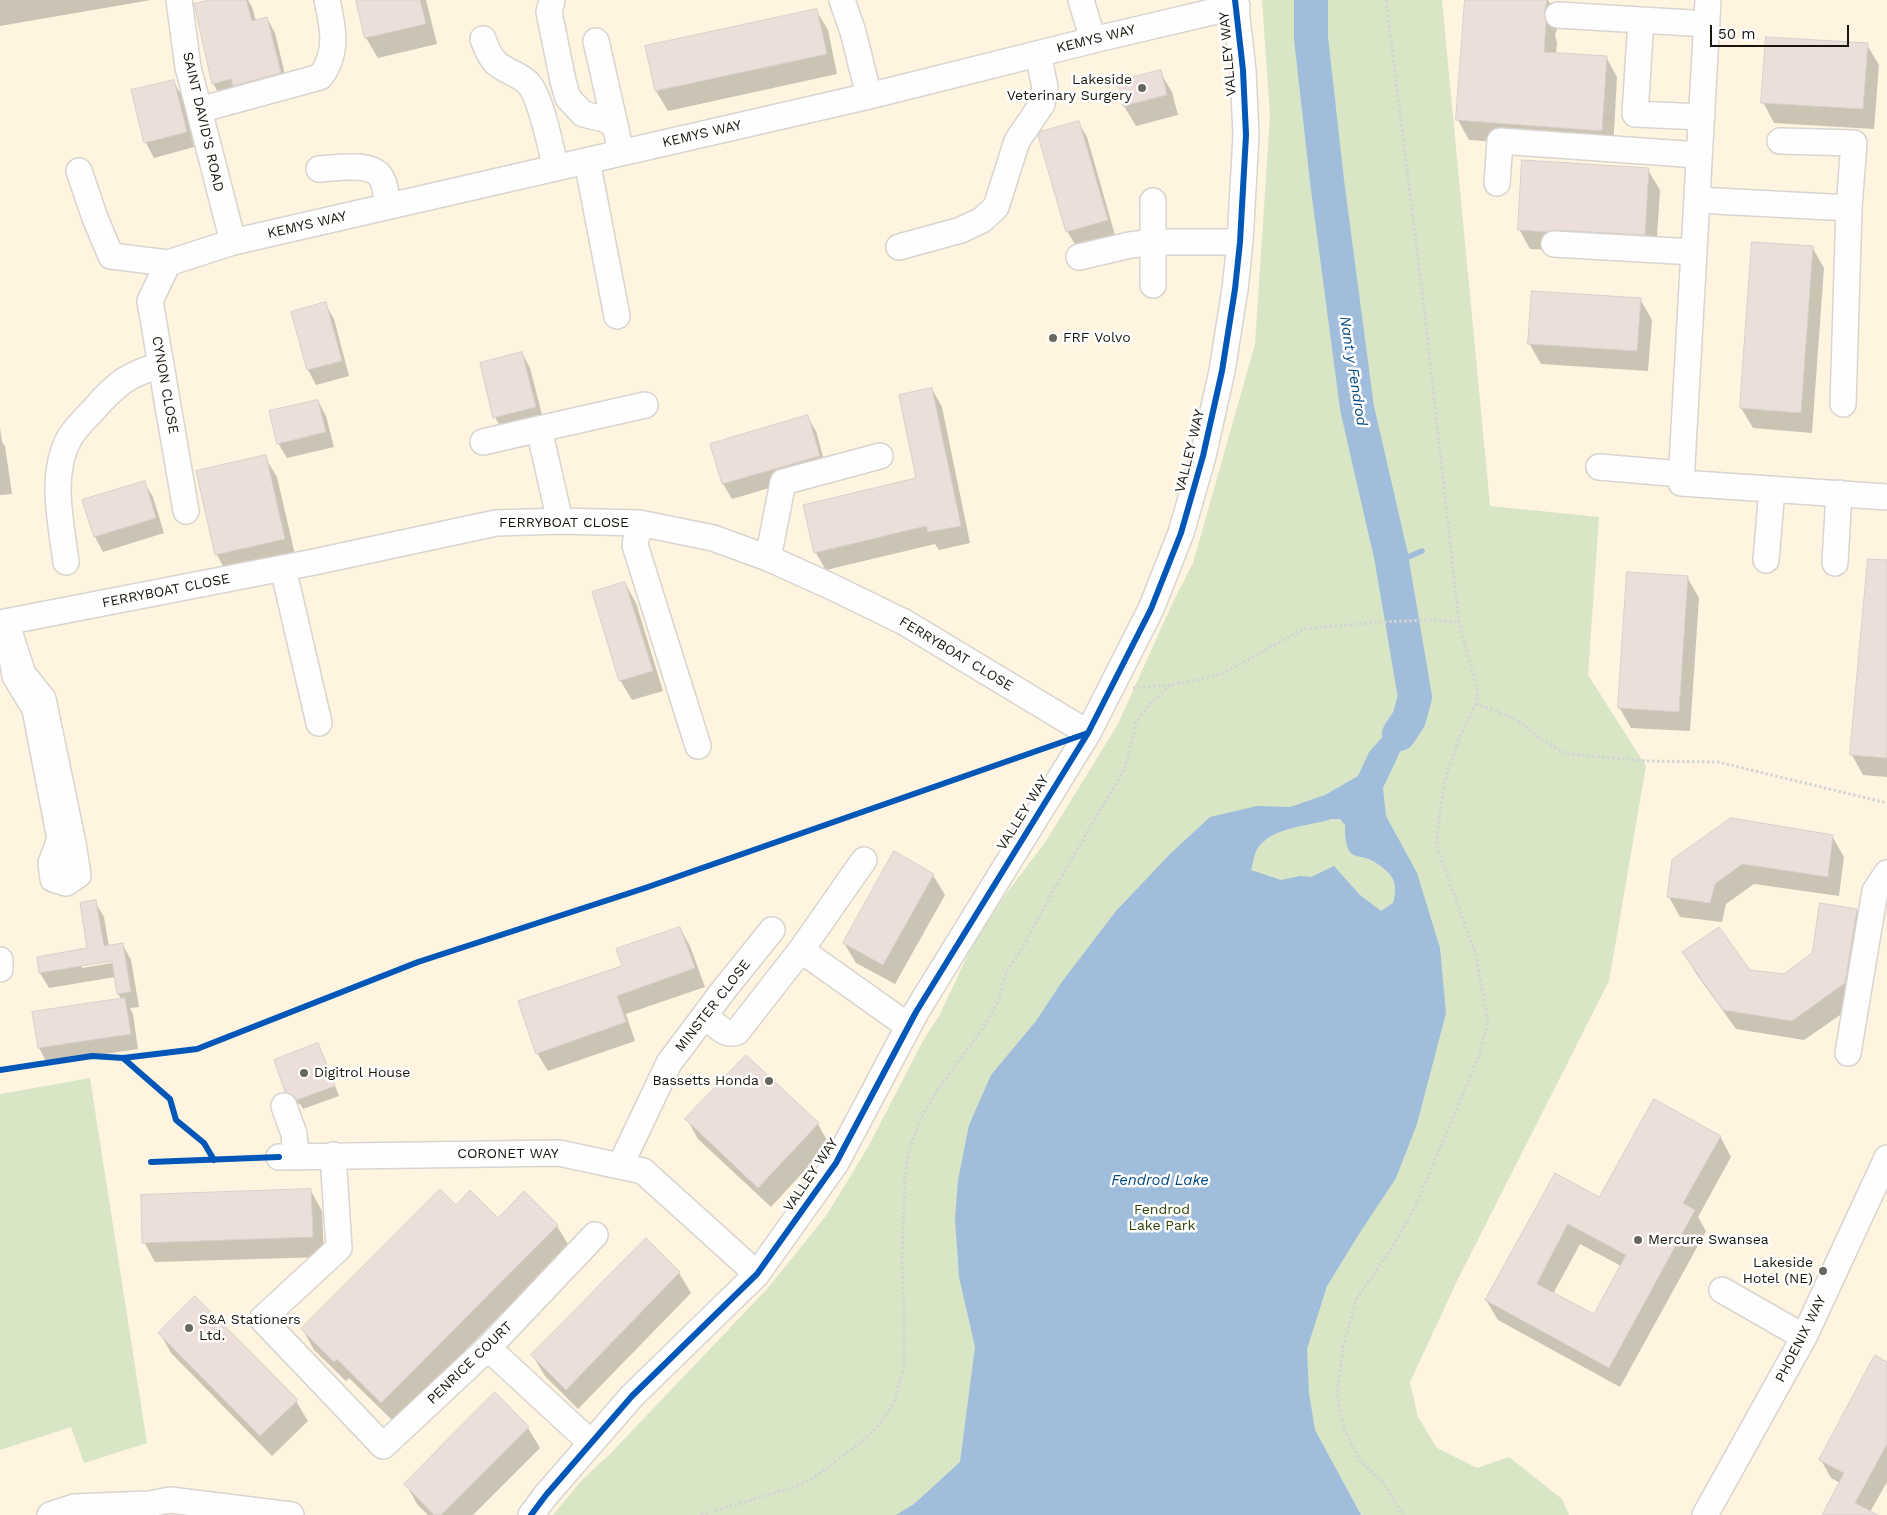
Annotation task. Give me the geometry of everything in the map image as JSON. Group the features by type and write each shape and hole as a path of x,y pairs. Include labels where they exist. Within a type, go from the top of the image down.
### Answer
{"street":[{"name":"SAINT DAVID'S ROAD","path":"179,0 188,67 233,242"},
{"path":"199,110 320,77 327,68 331,55 334,30 327,0"},
{"path":"552,0 549,12 568,98 583,114 604,119 615,125"},
{"path":"842,0 853,32 869,96"},
{"path":"1081,0 1093,40"},
{"name":"KEMYS WAY","path":"168,263 233,242 869,96 1236,3"},
{"name":"VALLEY WAY","path":"531,1515 546,1495 632,1396 757,1274 836,1163 908,1026 1088,733 1151,609 1181,533 1203,456 1222,371 1235,289 1240,242 1246,134 1243,70 1236,3"},
{"path":"1558,15 1641,20 1708,12 1681,483 1887,497"},
{"path":"1641,20 1635,114 1702,117"},
{"path":"483,39 489,55 496,64 508,69 529,83 538,99 556,168"},
{"path":"596,41 621,153"},
{"path":"900,247 961,230 982,220 996,207 1016,141 1042,104 1045,88 1038,54"},
{"path":"1497,183 1500,141 1699,155"},
{"path":"1780,141 1854,143 1849,208 1843,404"},
{"path":"587,161 617,316"},
{"path":"319,169 364,168 375,171 384,182 388,206"},
{"path":"79,171 95,218 111,256 168,263"},
{"path":"1697,200 1849,208"},
{"path":"1153,201 1153,285"},
{"path":"1079,258 1130,245 1153,242 1240,242"},
{"path":"1554,244 1694,252"},
{"name":"CYNON CLOSE","path":"168,263 150,301 186,511"},
{"path":"66,562 59,505 59,476 61,457 70,436 120,382 140,371 161,365"},
{"path":"483,442 645,405"},
{"path":"539,429 560,521"},
{"path":"768,558 783,482 880,456"},
{"path":"1599,467 1681,474"},
{"path":"1766,560 1772,489"},
{"path":"1835,563 1839,494"},
{"name":"FERRYBOAT CLOSE","path":"3,622 283,568 496,523 560,521 639,523 713,538 768,558 904,622 1088,733"},
{"path":"639,523 635,545 698,746"},
{"path":"283,568 319,723"},
{"path":"3,622 23,674 43,699 78,875 66,883 52,879 51,863 60,839 35,709 15,676 3,622"},
{"path":"705,1015 725,1033 737,1032 801,950 864,860"},
{"path":"1848,1053 1875,891 1887,873"},
{"name":"MINSTER CLOSE","path":"620,1166 668,1063 772,930"},
{"path":"801,950 908,1026"},
{"path":"0,960 0,969"},
{"name":"CORONET WAY","path":"284,1106 294,1134 287,1157 559,1153 643,1171 757,1274"},
{"name":"PENRICE COURT","path":"333,1155 339,1248 262,1319 383,1446 488,1348 595,1235"},
{"name":"PHOENIX WAY","path":"1705,1515 1804,1337 1887,1158"},
{"path":"1722,1290 1804,1337"},
{"path":"488,1348 591,1443"},
{"path":"50,1515 74,1507 149,1504 170,1500 291,1515"}],"path":[{"path":"1386,0 1460,622 1478,693 1476,704 1460,736 1444,783 1436,844 1476,956 1488,1020 1479,1056 1416,1205 1392,1248 1357,1298 1343,1346 1337,1395 1344,1429 1360,1461 1382,1481 1403,1515"},
{"path":"1110,690 1170,685 1222,674 1303,628 1428,620 1460,622"},
{"path":"701,1515 792,1488 812,1479 866,1438 882,1421 895,1400 904,1366 902,1258 906,1176 910,1147 919,1122 938,1089 983,1028 999,1000 1009,966 1021,950 1125,768 1136,723 1151,703 1170,685"},
{"path":"1476,704 1520,722 1542,740 1567,754 1647,761 1718,762 1887,803"}],"shaded area":[{"path":"0,0 1887,0 1887,1515 0,1515"}],"green space":[{"name":"Fendrod Lake Park","path":"1262,0 1442,0 1490,506 1599,517 1588,675 1646,766 1609,981 1457,1281 1410,1382 1418,1417 1437,1448 1477,1468 1509,1457 1562,1499 1569,1515 553,1515 582,1480 611,1453 767,1289 826,1216 868,1147 925,1037 939,1016 972,946 1003,898 1046,841 1118,724 1173,602 1193,563 1255,344 1270,116"},
{"path":"90,1078 147,1443 84,1463 71,1427 0,1450 0,1094"}],"water":[{"name":"Fendrod Lake","path":"1386,733 1399,734 1405,741 1383,788 1386,816 1417,873 1440,948 1446,1013 1417,1124 1396,1178 1327,1286 1307,1349 1309,1393 1315,1430 1361,1515 896,1515 914,1504 960,1462 975,1347 959,1277 955,1219 958,1180 969,1125 991,1075 1036,1021 1061,983 1116,911 1170,854 1210,817 1257,806 1290,807 1325,795 1358,776 1369,752","holes":["1331,819 1340,819 1345,825 1346,843 1350,852 1378,864 1392,877 1395,888 1393,903 1381,911 1360,895 1334,866 1311,877 1300,876 1281,880 1251,870 1256,851 1270,837 1290,829"]}],"building":[{"path":"210,0 246,0 252,21 267,17 281,73 233,86 231,79 212,84 194,4"},
{"path":"356,0 420,0 426,24 365,38"},
{"path":"1465,0 1547,0 1544,14 1546,22 1544,52 1607,56 1602,131 1456,120"},
{"path":"817,9 827,54 655,91 645,46"},
{"path":"1766,37 1868,43 1863,109 1761,103"},
{"name":"Lakeside Veterinary Surgery","path":"1161,70 1167,95 1123,106 1117,81"},
{"path":"174,80 187,132 144,143 131,90"},
{"path":"1079,121 1108,220 1066,232 1038,136 1040,132"},
{"path":"1522,160 1649,168 1645,235 1518,230"},
{"path":"1752,242 1813,246 1801,413 1740,408"},
{"path":"1532,291 1641,298 1637,351 1528,344"},
{"path":"326,302 342,361 307,370 291,312"},
{"path":"522,352 536,407 493,418 480,363"},
{"path":"932,388 961,526 928,532 926,526 814,553 803,505 916,478 899,395"},
{"path":"318,400 326,432 277,444 269,411"},
{"path":"808,415 820,456 722,484 710,444"},
{"path":"266,455 285,539 215,555 196,471"},
{"path":"145,481 156,518 94,537 82,500"},
{"path":"1868,559 1887,560 1887,758 1850,755"},
{"path":"1627,572 1688,576 1679,712 1618,708"},
{"path":"625,582 653,671 619,681 592,592"},
{"path":"1731,818 1833,835 1828,877 1742,864 1715,884 1710,903 1667,897 1672,860"},
{"path":"894,851 934,874 883,965 843,943"},
{"path":"96,900 104,946 123,943 131,992 117,994 112,961 39,973 37,957 87,948 80,903"},
{"path":"1820,903 1857,909 1845,983 1792,1021 1723,1010 1682,952 1719,927 1750,970 1784,974 1812,953"},
{"path":"680,927 695,968 617,996 626,1022 536,1054 518,1001 622,966 616,949"},
{"path":"125,998 131,1034 38,1048 32,1012"},
{"name":"Digitrol House","path":"318,1043 335,1086 297,1100 293,1095 285,1092 274,1060"},
{"path":"746,1055 819,1123 758,1188 685,1119"},
{"name":"Mercure Swansea","path":"1654,1099 1721,1136 1683,1203 1695,1210 1609,1368 1485,1300 1555,1173 1599,1197","holes":["1568,1224 1626,1255 1594,1314 1537,1284"]},
{"path":"311,1189 313,1237 142,1243 141,1195"},
{"path":"440,1189 456,1205 470,1190 498,1218 524,1191 558,1225 381,1403 337,1359 334,1362 301,1329"},
{"path":"646,1238 680,1272 566,1390 531,1355"},
{"path":"195,1296 298,1400 260,1436 158,1333"},
{"path":"1875,1355 1887,1362 1887,1444 1855,1503 1878,1515 1822,1515 1844,1473 1819,1460"},
{"path":"495,1392 529,1427 441,1515 434,1515 404,1484"}],"waterway":[{"name":"Nant y Fendrod","path":"1311,0 1311,38 1327,181 1357,408 1391,556 1415,697 1409,719 1399,734"},
{"path":"1394,574 1408,557 1422,551"}],"cycle path":[{"path":"531,1515 546,1495 632,1396 757,1274 836,1163 916,1012 1088,733 1151,609 1181,533 1203,456 1222,371 1235,289 1240,242 1246,135 1243,70 1235,0"},
{"path":"0,1070 92,1056 123,1058 197,1049 418,962 645,888 1088,733"},
{"path":"123,1058 170,1099 176,1120 204,1143 214,1160"},
{"path":"151,1162 279,1157"}],"place":[{"name":"Lakeside Veterinary Surgery","path":"1142,88"},
{"name":"FRF Volvo","path":"1053,338"},
{"name":"Digitrol House","path":"304,1073"},
{"name":"Bassetts Honda","path":"769,1081"},
{"name":"Mercure Swansea","path":"1638,1240"},
{"name":"Lakeside Hotel (NE)","path":"1823,1271"},
{"name":"S&A Stationers Ltd.","path":"189,1328"}]}
